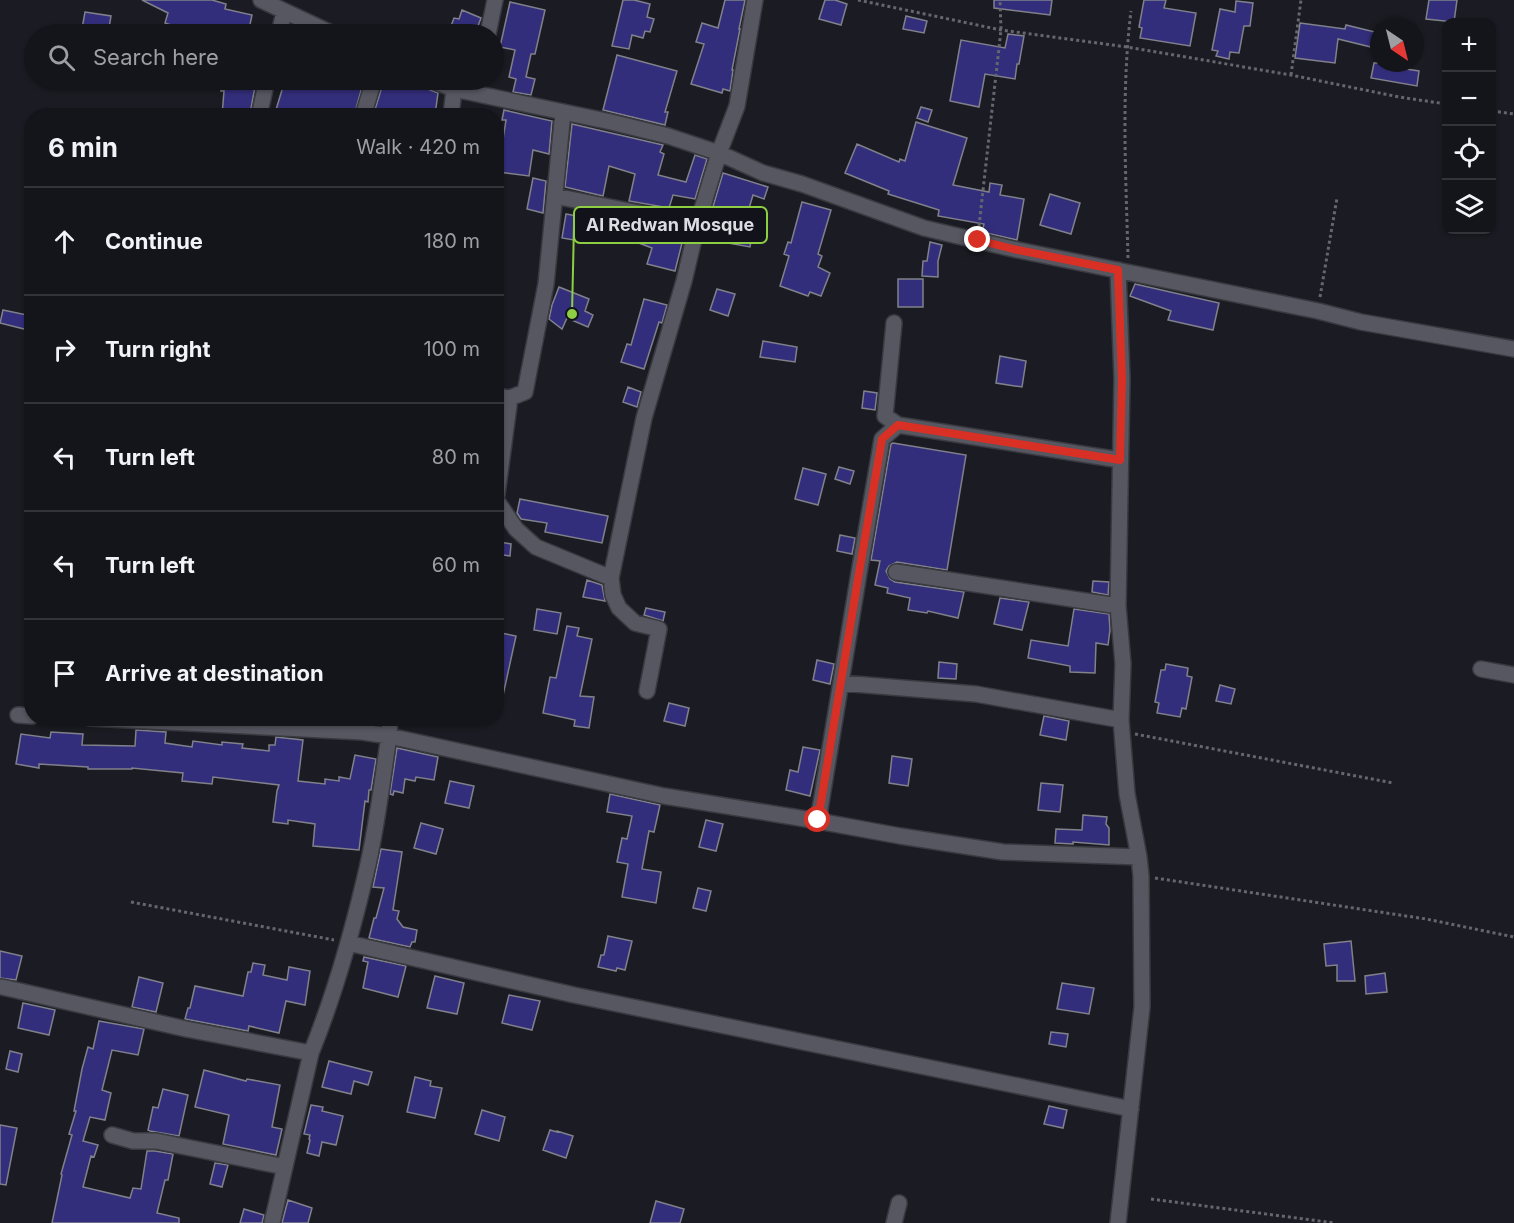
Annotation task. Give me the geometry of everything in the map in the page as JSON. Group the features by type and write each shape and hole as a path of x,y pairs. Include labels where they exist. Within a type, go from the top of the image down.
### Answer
{"street":[{"path":"261,0 311,24"},
{"path":"490,24 495,0"},
{"path":"647,691 659,629 634,623 619,608 613,595 611,578 644,418 684,281 698,222 719,153 737,106 755,0"},
{"path":"281,24 284,12"},
{"path":"261,108 265,90"},
{"path":"365,108 371,90"},
{"path":"452,108 454,90"},
{"path":"488,90 563,112 668,136 719,153 764,173 802,184 924,228 1013,249 1318,311 1361,322 1514,349"},
{"path":"504,397 525,392 546,284 563,112"},
{"path":"555,196 649,215 698,222"},
{"path":"1118,1223 1142,1006 1141,876 1127,794 1122,726 1123,664 1118,606 1123,271"},
{"path":"894,323 885,416 898,425 1120,460"},
{"path":"818,820 882,439 898,425"},
{"path":"504,512 516,529 536,547 611,578"},
{"path":"896,572 1118,606"},
{"path":"1481,669 1514,675"},
{"path":"841,683 976,694 1122,726"},
{"path":"245,726 362,732 389,736 664,796 1003,852 1139,857"},
{"path":"272,1223 311,1053 322,1027 348,943 367,872 390,726"},
{"path":"348,943 574,995 1131,1109"},
{"path":"2,987 186,1029 311,1053"},
{"path":"112,1135 133,1142 156,1141 285,1167"},
{"path":"894,1223 899,1203"}],"path":[{"path":"858,0 1001,30 1127,47 1442,103"},
{"path":"978,240 1001,30 1000,0"},
{"path":"1291,75 1301,0"},
{"path":"1123,271 1124,113 1131,11"},
{"path":"1496,112 1514,114"},
{"path":"1318,311 1337,198"},
{"path":"1122,726 1393,783"},
{"path":"1141,876 1426,919 1514,937"},
{"path":"131,902 348,943"},
{"path":"1151,1199 1335,1223"}],"building":[{"path":"142,0 212,0 226,4 225,9 252,15 250,24 168,24 165,23 168,13"},
{"path":"623,0 650,4 647,17 654,19 650,32 645,31 643,38 632,35 629,49 612,46"},
{"path":"725,0 745,0 730,91 723,89 722,93 691,84 704,44 696,42 702,23 718,28"},
{"path":"825,0 847,4 841,25 819,19"},
{"path":"994,0 1052,0 1050,15 994,8"},
{"path":"1144,0 1166,0 1164,8 1196,13 1190,46 1140,38 1142,28 1139,27"},
{"path":"1429,0 1457,0 1455,18 1442,18 1442,21 1426,19"},
{"path":"1236,1 1253,3 1250,26 1244,26 1239,53 1230,52 1229,59 1216,56 1218,51 1212,50 1220,9 1235,12"},
{"path":"510,2 545,10 535,54 531,54 526,77 535,79 531,95 513,92 516,79 509,77 515,50 504,48 504,29"},
{"path":"462,10 481,18 479,24 452,24 454,18 459,19"},
{"path":"85,12 111,16 110,24 83,24"},
{"path":"906,16 927,21 924,33 903,29"},
{"path":"1300,23 1345,29 1346,25 1370,31 1370,47 1338,39 1335,63 1295,58"},
{"path":"1008,34 1024,36 1015,79 985,74 979,107 950,101 961,40 1005,48"},
{"path":"617,55 677,71 665,112 668,112 665,125 603,110"},
{"path":"1372,72 1419,72 1417,86 1371,78"},
{"path":"254,90 251,108 223,108 224,91 221,91"},
{"path":"282,90 361,90 356,108 277,108"},
{"path":"381,90 430,90 438,93 436,108 375,108"},
{"path":"921,107 932,110 928,122 917,118"},
{"path":"504,110 552,121 549,154 533,150 529,176 504,173 506,120 504,120"},
{"path":"916,122 967,138 953,185 989,192 990,183 1002,185 1000,195 1024,199 1017,240 982,232 984,224 938,216 939,210 888,194 889,191 845,173 857,144 899,162 900,159 905,161"},
{"path":"572,124 663,145 660,152 664,154 658,175 686,182 695,155 707,159 695,199 673,195 669,208 629,201 635,174 609,166 603,196 565,187"},
{"path":"723,173 768,187 764,199 753,195 743,228 753,229 750,247 722,242 723,233 706,230"},
{"path":"533,178 546,181 543,213 527,209"},
{"path":"1050,194 1080,203 1071,234 1040,225"},
{"path":"802,202 831,210 818,254 822,256 818,267 830,273 821,296 810,292 808,296 780,286 789,256 784,254 788,242 791,243"},
{"path":"566,214 589,218 585,242 562,238"},
{"path":"621,219 685,231 675,271 647,264 652,248 615,234"},
{"path":"930,242 942,245 938,261 938,277 922,276 923,261 927,261"},
{"path":"898,279 923,279 923,307 898,307"},
{"path":"1135,284 1219,303 1213,330 1168,320 1171,311 1130,296"},
{"path":"559,287 589,299 585,311 593,315 588,327 567,318 562,329 549,319"},
{"path":"717,289 735,294 728,316 710,310"},
{"path":"644,299 667,305 644,369 621,362 627,344 631,345"},
{"path":"3,310 24,314 24,329 0,323"},
{"path":"763,341 797,347 795,362 760,357"},
{"path":"1000,356 1026,361 1022,387 996,383"},
{"path":"628,387 641,392 637,407 623,402"},
{"path":"864,391 877,393 875,410 862,408"},
{"path":"893,443 966,455 947,570 897,562 889,566 886,571 890,579 895,582 964,592 958,618 928,611 927,613 908,610 910,598 887,593 888,588 875,585 880,561 871,560"},
{"path":"839,467 854,471 850,484 835,479"},
{"path":"803,468 826,474 818,505 795,499"},
{"path":"520,499 608,516 602,543 545,532 547,523 521,519 517,513"},
{"path":"840,535 855,538 852,554 837,551"},
{"path":"504,543 511,544 510,556 504,555"},
{"path":"587,580 602,585 605,601 583,597"},
{"path":"1093,581 1109,582 1108,595 1092,592"},
{"path":"1000,598 1029,602 1022,630 994,624"},
{"path":"646,608 665,612 663,621 644,615"},
{"path":"537,609 561,613 557,634 534,630"},
{"path":"1074,609 1109,614 1108,645 1096,643 1095,673 1070,672 1070,666 1028,658 1031,640 1068,646"},
{"path":"567,626 579,628 577,636 592,639 580,696 594,697 589,728 574,726 575,720 543,713 550,677 556,678"},
{"path":"504,634 516,636 504,691"},
{"path":"817,660 834,664 830,684 813,680"},
{"path":"939,662 957,664 956,679 938,678"},
{"path":"1166,664 1188,668 1187,676 1192,677 1186,709 1182,708 1180,717 1157,713 1159,703 1155,702 1161,670 1165,670"},
{"path":"1220,685 1235,689 1231,704 1216,701"},
{"path":"669,703 689,708 685,726 664,721"},
{"path":"1044,716 1069,721 1066,740 1040,735"},
{"path":"136,730 166,732 165,743 192,747 193,741 222,745 222,742 243,744 242,748 269,751 269,745 275,745 276,737 303,740 298,781 325,784 325,779 339,781 339,777 350,779 355,755 376,759 368,802 365,801 359,850 313,846 315,824 288,820 288,824 273,822 279,785 213,777 212,784 182,781 183,773 132,768 88,769 88,767 39,764 39,768 16,764 21,734 50,738 51,732 83,734 82,745 135,746"},
{"path":"803,747 820,750 810,796 786,790 790,770 798,772"},
{"path":"397,748 438,757 434,780 416,777 415,781 405,779 403,793 394,791 393,795 390,794"},
{"path":"892,756 912,759 908,786 889,783"},
{"path":"450,781 474,786 469,808 445,803"},
{"path":"1041,783 1063,785 1060,812 1038,810"},
{"path":"610,794 660,805 654,832 649,831 642,869 661,872 656,903 622,897 628,864 617,862 622,838 627,839 632,816 607,812"},
{"path":"1083,815 1107,817 1109,845 1055,843 1056,829 1082,830"},
{"path":"706,820 723,824 716,851 699,847"},
{"path":"421,823 443,829 436,854 414,848"},
{"path":"381,849 402,852 393,910 399,911 397,919 403,927 417,930 415,942 412,942 410,947 369,938 384,888 373,887"},
{"path":"698,888 711,891 706,911 693,908"},
{"path":"608,936 632,941 625,970 617,968 616,971 598,967 601,955 604,955"},
{"path":"1351,941 1355,981 1337,981 1337,965 1326,966 1324,944"},
{"path":"0,951 22,956 16,980 0,978"},
{"path":"364,957 406,966 398,997 363,988 368,962 363,961"},
{"path":"253,963 265,965 263,975 287,980 289,967 310,971 305,1005 286,1001 279,1033 249,1026 248,1031 185,1019 195,986 243,996 248,972 251,972"},
{"path":"1385,973 1387,992 1366,994 1365,976"},
{"path":"435,976 464,983 457,1014 427,1008"},
{"path":"139,977 163,983 156,1012 132,1007"},
{"path":"1062,983 1094,988 1089,1014 1057,1009"},
{"path":"509,995 540,1001 532,1030 502,1023"},
{"path":"23,1003 55,1010 49,1035 18,1028"},
{"path":"99,1021 144,1029 138,1055 112,1050 102,1090 111,1093 105,1120 90,1117 83,1141 98,1145 94,1157 91,1156 83,1187 130,1198 133,1188 141,1189 147,1151 173,1154 168,1180 165,1180 157,1213 179,1218 179,1223 52,1223 61,1174 72,1135 69,1134 76,1111 74,1111 82,1069 88,1047 93,1049"},
{"path":"1051,1032 1068,1034 1066,1047 1049,1044"},
{"path":"10,1051 22,1054 18,1072 6,1069"},
{"path":"329,1061 372,1072 368,1085 354,1081 351,1094 322,1087"},
{"path":"204,1070 246,1081 247,1079 280,1085 272,1127 282,1129 276,1155 223,1144 229,1115 195,1107"},
{"path":"415,1077 431,1081 430,1086 442,1088 435,1118 407,1112"},
{"path":"163,1089 188,1095 179,1136 148,1130 153,1107 158,1108"},
{"path":"311,1105 323,1107 322,1111 343,1116 336,1145 322,1142 319,1156 307,1153 310,1135 304,1134"},
{"path":"1049,1106 1067,1110 1063,1128 1044,1124"},
{"path":"482,1110 505,1117 499,1141 475,1134"},
{"path":"0,1125 17,1128 6,1185 0,1184"},
{"path":"550,1130 573,1136 566,1158 543,1150"},
{"path":"215,1163 228,1165 222,1187 210,1184"},
{"path":"288,1200 312,1208 308,1223 282,1223"},
{"path":"656,1201 684,1209 680,1223 650,1223"},
{"path":"244,1209 264,1215 262,1223 240,1223"}],"place":[{"name":"Al Redwan Mosque","path":"572,314"}],"route":[{"path":"818,820 882,439 898,425 1120,460 1122,379 1118,270 978,240"}]}
